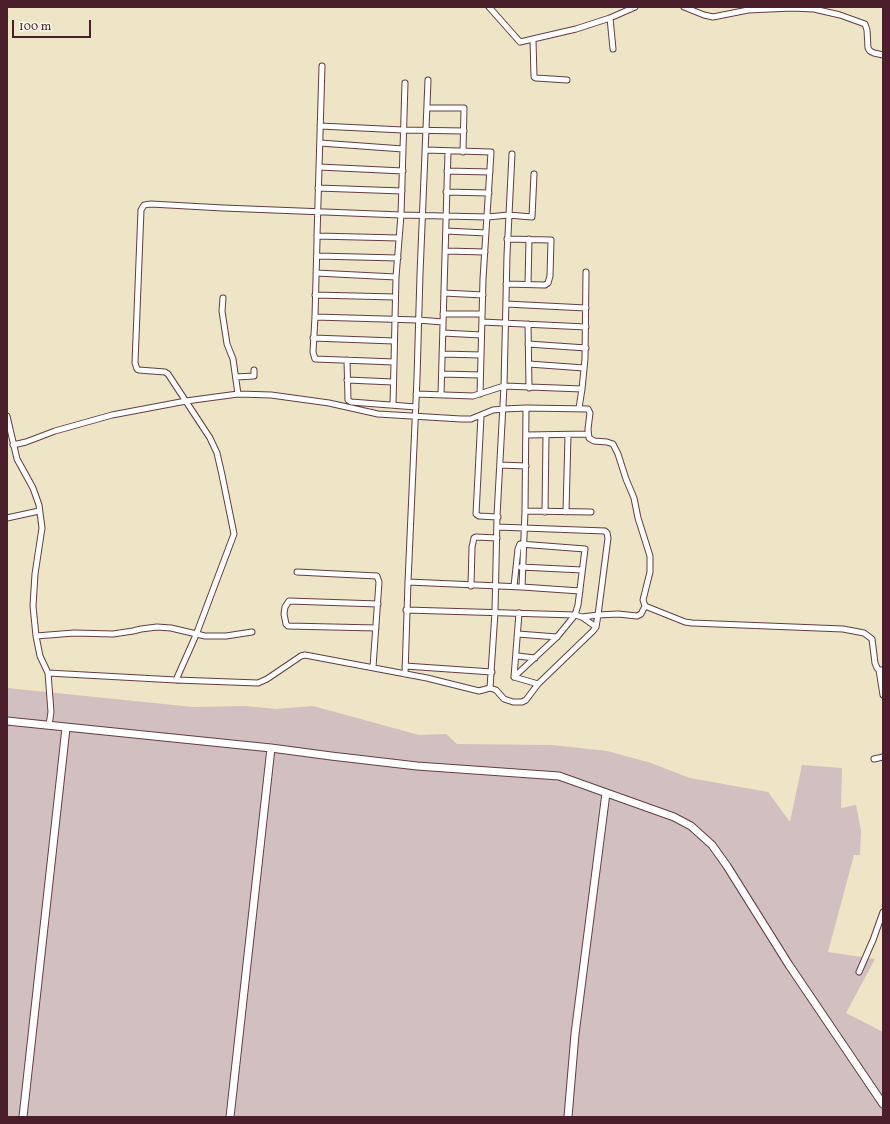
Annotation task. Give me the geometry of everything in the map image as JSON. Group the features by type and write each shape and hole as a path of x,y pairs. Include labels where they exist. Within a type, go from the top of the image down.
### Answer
{"street":[{"path":"489,7 520,42 576,29 610,18 635,7"},
{"path":"684,7 713,17 748,10 792,8 814,9 840,15 865,24 867,30 868,48 874,53 883,55"},
{"path":"610,18 613,49"},
{"path":"533,40 534,76 536,78 567,80"},
{"path":"322,66 313,356 315,359 394,362"},
{"path":"405,674 406,610 416,407 421,229 423,215 428,80"},
{"path":"393,405 394,319 401,215 405,83"},
{"path":"427,108 464,108 463,152"},
{"path":"320,126 426,131 464,130"},
{"path":"320,143 403,148"},
{"path":"426,150 448,152 491,152 481,335 480,394"},
{"path":"441,394 448,152"},
{"path":"490,688 495,612 497,527 504,386 507,239 512,154"},
{"path":"319,167 402,171"},
{"path":"447,171 490,172"},
{"path":"176,680 196,634 234,534 222,475 214,446 186,401 165,372 139,370 137,369 135,363 139,235 141,210 144,205 151,204 401,215 488,217 508,215 532,216 534,174"},
{"path":"318,188 402,191"},
{"path":"446,192 489,193"},
{"path":"446,231 486,233"},
{"path":"317,236 399,238"},
{"path":"506,284 546,284 550,280 551,240 507,239"},
{"path":"528,284 530,239"},
{"path":"446,251 485,252"},
{"path":"317,256 398,258"},
{"path":"583,408 582,389 586,348 586,272"},
{"path":"316,273 396,277"},
{"path":"444,293 483,295"},
{"path":"315,295 395,298"},
{"path":"223,298 222,311 227,344 233,357 238,394"},
{"path":"506,304 586,308"},
{"path":"443,314 482,314"},
{"path":"315,317 443,322"},
{"path":"482,322 586,327"},
{"path":"528,324 529,388"},
{"path":"443,334 481,335"},
{"path":"313,338 394,341"},
{"path":"528,344 586,348"},
{"path":"442,354 481,355"},
{"path":"347,360 348,400 351,402 416,407"},
{"path":"529,364 584,368"},
{"path":"236,377 254,376 254,370"},
{"path":"442,374 480,375"},
{"path":"347,380 393,382"},
{"path":"416,394 473,396 504,386 582,389"},
{"path":"13,445 26,442 55,431 112,416 186,401 238,394 271,395 329,403 378,414 465,419 481,416 493,410 503,409 583,408 590,413 588,434 591,440 607,442 614,446 634,498 638,518 650,556 650,572 643,600 644,606 641,614 637,616 618,614 582,617"},
{"path":"522,587 524,567 526,408"},
{"path":"7,416 17,458 36,494 42,528 33,594 36,636 40,656 48,673 51,712 50,725"},
{"path":"481,416 476,514 479,516 498,518"},
{"path":"526,435 588,434"},
{"path":"545,512 546,435"},
{"path":"566,512 568,435"},
{"path":"500,465 526,466"},
{"path":"7,518 39,511"},
{"path":"525,511 591,512"},
{"path":"48,673 258,683 268,679 301,656 305,655 454,684 478,691 490,688 496,690 504,699 513,702 522,702 526,700 538,684 596,627 608,538 605,531 497,527"},
{"path":"471,586 472,547 474,538 497,538"},
{"path":"514,586 518,547 520,544 584,548 580,591 575,615 557,637 514,677"},
{"path":"516,567 582,570"},
{"path":"297,572 377,576 379,578 373,668"},
{"path":"408,582 496,587 514,586 580,591"},
{"path":"376,628 288,626 286,624 284,614 285,607 289,601 378,604"},
{"path":"644,606 685,622 692,623 843,629 864,633 872,639 875,663 881,670 883,695"},
{"path":"406,610 519,612 575,615 582,617 596,627"},
{"path":"514,677 517,656 519,612"},
{"path":"36,636 80,633 113,634 133,631 141,628 157,627 171,628 196,634 218,636 252,632"},
{"path":"518,634 557,637"},
{"path":"517,656 535,658"},
{"path":"405,666 492,672"},
{"path":"514,677 538,684"},
{"path":"7,721 271,748 417,766 559,776 674,816 691,826 712,845 789,965 883,1104"},
{"path":"23,1117 66,728"},
{"path":"230,1117 271,748"},
{"path":"874,758 883,757"},
{"path":"568,1117 575,1034 606,793"},
{"path":"859,972 883,912"}],"shaded area":[{"path":"7,688 193,707 245,706 276,709 313,706 419,735 446,734 457,744 552,745 607,751 651,763 690,778 768,792 790,822 802,765 842,768 841,808 856,805 861,831 860,855 854,855 828,952 875,959 846,1013 883,1032 883,1117 7,1117"}]}
